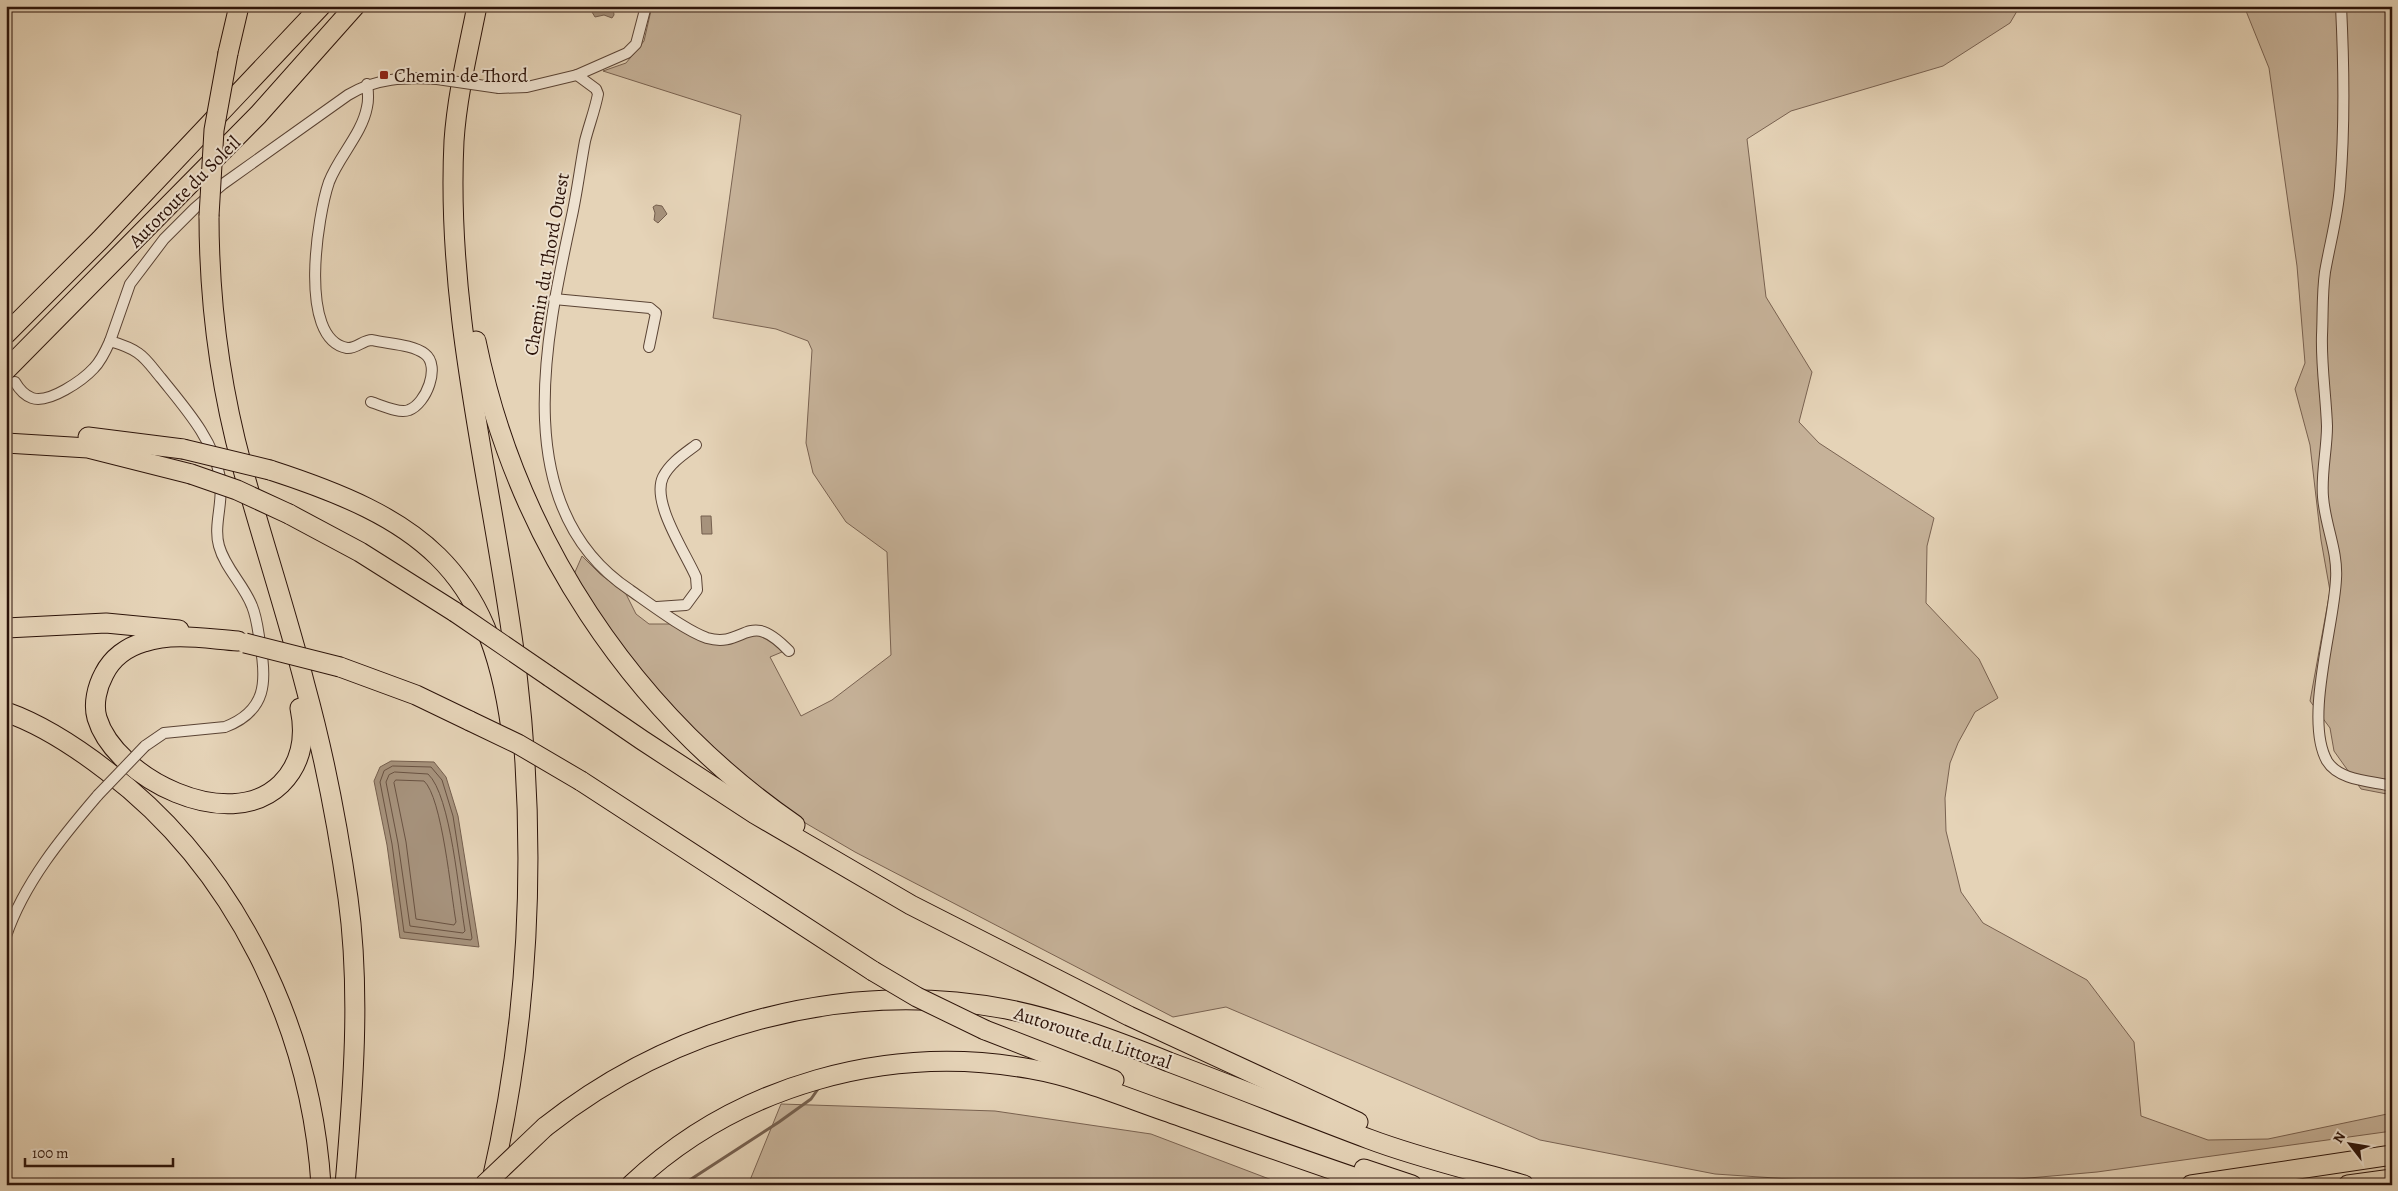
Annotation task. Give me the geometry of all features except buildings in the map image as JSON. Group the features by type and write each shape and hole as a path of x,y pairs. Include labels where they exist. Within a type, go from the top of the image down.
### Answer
{"highway":[{"path":"239,6 214,130 209,216 210,286 222,378 242,466 305,684 330,792 348,900 354,994 354,1072 345,1185"},
{"name":"Autoroute du Soleil","path":"6,334 100,240 321,6"},
{"name":"Autoroute du Soleil","path":"10,376 23,354 258,115 356,6"},
{"path":"477,6 459,95 453,174 454,246 465,350 509,607 522,720 527,793 528,937 508,1100 491,1185"},
{"path":"453,174 470,312 484,380 506,451 533,519 568,583 621,661 686,736 777,813 912,905"},
{"path":"6,434 94,438 183,449 270,470 318,486 374,510 410,532 434,551 468,591 488,632 496,656 509,711 515,758 521,842 514,997 484,1185"},
{"path":"6,443 88,448 191,474 237,490 289,514 360,552 455,612 642,740 755,814 912,905 1129,1016 1316,1104 1408,1143 1441,1161"},
{"path":"242,642 174,638 144,642 126,650 114,659 98,686 96,717 103,732 138,770 196,801 213,805 237,805 265,797 276,789 295,768 302,747 302,715 268,560"},
{"path":"6,628 106,623 157,626 242,642 340,667 416,695 518,744 581,781 874,971 918,997 985,1030 1089,1071 1339,1161 1412,1185"},
{"path":"6,712 70,743 140,797 163,819 194,856 233,910 264,964 300,1058 314,1120 321,1185"},
{"name":"Autoroute du Littoral","path":"484,1185 545,1127 600,1088 673,1049 709,1034 749,1021 813,1007 905,1000 1006,1009 1070,1027 1135,1048 1369,1140 1524,1185"},
{"path":"631,1185 678,1145 709,1126 774,1093 823,1077 925,1061 982,1062 1033,1069 1102,1089 1377,1185"},
{"path":"2191,1185 2392,1155"},
{"path":"2348,1185 2392,1178"}],"street":[{"path":"10,376 25,394 39,399 55,394 80,380 94,368 110,341 130,284 147,258 184,218 223,184 348,95 367,84 400,78 437,80 499,88 527,87 577,75 618,58 632,49 636,44 646,6"},
{"path":"2342,6 2343,97 2340,186 2324,286 2322,346 2327,426 2322,483 2323,500 2334,548 2336,578 2320,717 2323,749 2327,760 2333,768 2348,776 2392,786"},
{"name":"Chemin du Thord Ouest","path":"577,75 596,89 598,94 585,141 554,299 546,366 545,412 551,474 557,498 569,525 591,557 616,580 679,623 710,638 725,639 760,630 768,632 789,651"},
{"path":"367,84 367,108 329,182 318,230 315,280 318,311 326,331 341,346 351,348 369,340 399,346 427,355 432,366 429,383 422,398 409,410 402,411 371,402"},
{"path":"554,299 650,308 656,313 649,347"},
{"path":"6,936 23,898 41,868 98,795 145,746 164,733 225,727 241,719 256,705 265,683 265,667 252,606 219,545 220,479 208,444 180,402 144,357 129,348 110,341"},
{"path":"657,607 686,605 697,590 696,577 660,497 662,477 668,469 696,445"}],"shaded area":[{"path":"652,6 2020,6 2010,23 1943,66 1791,111 1747,139 1766,297 1812,372 1799,422 1819,443 1934,518 1927,546 1926,603 1979,659 1998,698 1975,712 1958,743 1950,763 1945,798 1946,831 1961,892 1983,923 2087,980 2134,1042 2141,1116 2208,1140 2268,1139 2392,1113 2392,1131 2097,1172 1950,1185 1879,1185 1715,1174 1540,1140 1226,1007 1173,1017 855,852 790,814 691,727 621,648 572,579 582,556 600,574 626,594 636,614 649,624 674,624 700,638 753,633 774,640 782,652 770,657 801,716 832,700 891,655 887,552 846,522 813,473 806,443 812,350 808,341 776,329 713,318 741,115 603,71 626,63 644,41"},
{"path":"2244,6 2392,6 2392,795 2361,789 2334,751 2330,728 2310,701 2330,591 2321,540 2310,445 2295,389 2305,363 2297,266 2269,68"},
{"path":"781,1104 995,1111 1151,1134 1285,1185 748,1185"}],"water":[{"path":"594,6 613,6 614,15 612,18 604,15 595,17 592,12"},
{"path":"656,205 662,206 667,214 658,223 654,220 655,213 653,207"},
{"path":"701,516 711,516 712,534 702,534"},
{"path":"391,761 434,762 446,777 458,816 479,947 400,938 387,845 374,781 380,767"}],"waterway":[{"path":"682,1185 779,1122 811,1099 818,1089"}],"place":[{"name":"Chemin de Thord","path":"384,75"}]}
